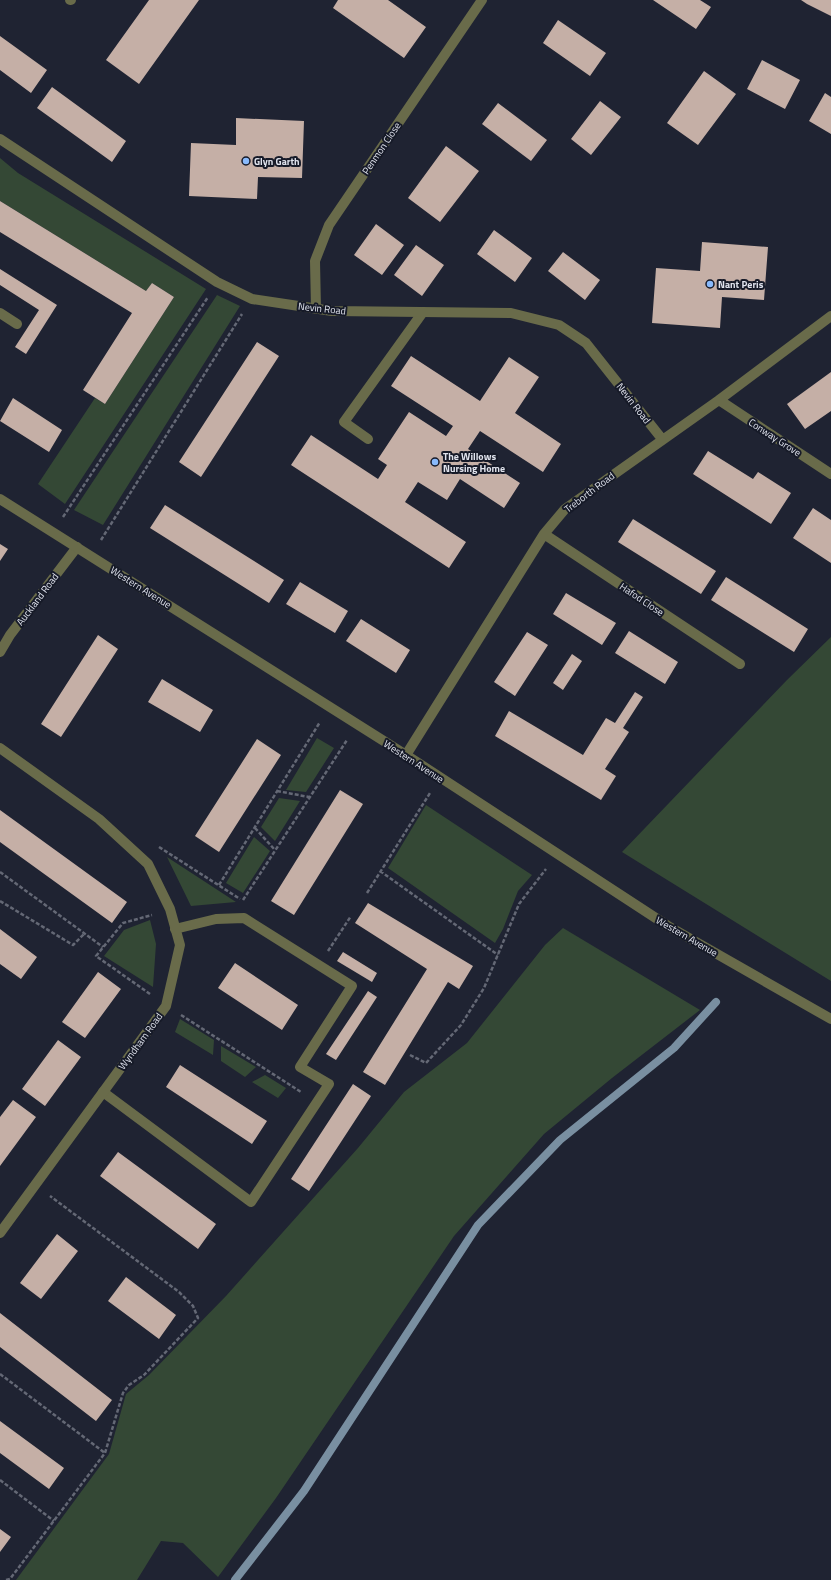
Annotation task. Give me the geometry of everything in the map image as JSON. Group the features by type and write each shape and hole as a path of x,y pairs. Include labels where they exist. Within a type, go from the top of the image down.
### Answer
{"street":[{"name":"Penmon Close","path":"316,309 315,261 329,225 482,0"},
{"name":"Nevin Road","path":"0,139 217,282 252,298 332,312 511,313 559,325 586,343 662,439"},
{"path":"368,439 344,422 423,312"},
{"path":"0,313 17,324"},
{"name":"Treborth Road","path":"406,755 544,534 565,509 719,400 831,316"},
{"name":"Conway Grove","path":"719,400 831,474"},
{"name":"Western Avenue","path":"0,499 406,755 668,926 831,1019"},
{"name":"Hafod Close","path":"544,534 740,664"},
{"name":"Auckland Road","path":"0,652 10,635 77,547"},
{"name":"Wyndham Road","path":"0,748 99,819 148,864 170,909 180,945 166,1006 2,1228"},
{"path":"103,1092 251,1202 329,1084 300,1067 352,986 244,918 216,919 175,929"}],"path":[{"path":"53,532 217,282"},
{"path":"91,556 252,298"},
{"path":"219,885 330,707"},
{"path":"242,900 357,724"},
{"path":"367,893 440,778"},
{"path":"277,791 309,797"},
{"path":"255,828 275,850"},
{"path":"148,864 159,847 248,904"},
{"path":"410,1055 426,1063 461,1025 484,988 519,904 532,885 558,855"},
{"path":"380,871 498,955"},
{"path":"0,872 103,947"},
{"path":"0,901 73,945 84,934"},
{"path":"326,955 350,916"},
{"path":"166,1006 317,1102"},
{"path":"6,1580 10,1578 105,1453 123,1393 129,1385 144,1375 198,1318 193,1306 178,1292 35,1185"},
{"path":"0,1374 105,1453"},
{"path":"0,1480 54,1520"}],"green space":[{"path":"0,158 18,173 206,289 65,504 38,484 95,398 105,404 174,297 152,283 146,291 0,201"},
{"path":"217,295 240,306 103,525 74,510"},
{"path":"831,637 831,981 622,852 787,680"},
{"path":"317,738 334,748 306,792 286,790"},
{"path":"279,798 300,801 275,841 261,827"},
{"path":"426,805 532,875 518,891 503,929 495,943 388,868"},
{"path":"254,837 270,851 243,893 226,883"},
{"path":"167,857 236,902 191,906"},
{"path":"150,920 156,944 153,987 104,956 124,930"},
{"path":"563,928 700,1010 612,1078 544,1134 454,1236 276,1498 218,1577 183,1543 161,1541 137,1580 16,1580 109,1454 126,1394 149,1375 226,1296 358,1148 404,1092 467,1043 545,945"},
{"path":"180,1019 214,1040 213,1055 175,1032"},
{"path":"221,1046 256,1067 245,1077 221,1061"},
{"path":"265,1075 286,1088 278,1098 252,1082"}],"building":[{"path":"149,0 199,0 139,84 106,60"},
{"path":"338,0 388,0 426,27 404,58 333,8"},
{"path":"653,0 700,0 711,7 696,29"},
{"path":"801,0 831,0 831,16 807,4"},
{"path":"558,20 606,53 590,76 543,43"},
{"path":"0,36 47,70 31,93 0,70"},
{"path":"762,60 800,80 785,109 747,89"},
{"path":"704,71 736,94 698,145 667,123"},
{"path":"52,87 126,141 112,162 37,108"},
{"path":"825,93 831,97 831,134 809,121"},
{"path":"600,101 621,117 591,155 571,139"},
{"path":"498,103 547,140 531,161 482,124"},
{"name":"Glyn Garth","path":"236,118 304,121 302,178 258,177 257,199 189,196 191,143 236,145"},
{"path":"446,146 479,171 440,222 408,198"},
{"path":"0,201 146,291 152,283 174,297 105,404 83,390 132,313 0,232"},
{"path":"376,224 404,245 382,275 354,255"},
{"path":"494,230 532,258 515,282 477,254"},
{"name":"Nant Peris","path":"702,242 768,247 764,300 722,297 720,328 652,323 656,268 700,271"},
{"path":"416,245 444,265 422,296 394,275"},
{"path":"563,252 600,280 585,300 548,271"},
{"path":"0,269 57,305 26,354 15,347 39,310 0,285"},
{"path":"257,342 279,356 201,477 179,462"},
{"name":"The Willows Nursing Home","path":"411,356 480,401 509,357 539,377 515,413 561,444 543,472 480,431 468,449 520,483 504,508 460,479 447,500 418,482 405,502 466,542 449,568 291,465 311,435 378,479 387,465 378,459 409,412 446,436 453,426 391,386"},
{"path":"831,372 831,411 805,429 787,404"},
{"path":"13,398 62,430 49,452 0,421"},
{"path":"708,451 753,479 758,472 791,493 771,524 693,474"},
{"path":"165,505 284,580 269,603 150,528"},
{"path":"813,508 831,520 831,563 793,538"},
{"path":"633,519 716,571 701,594 618,542"},
{"path":"0,544 8,549 0,561"},
{"path":"726,577 808,629 794,652 711,600"},
{"path":"300,582 348,611 335,633 286,604"},
{"path":"566,593 616,623 602,645 553,614"},
{"path":"361,619 410,650 396,673 346,641"},
{"path":"629,631 678,662 665,684 615,653"},
{"path":"527,632 548,645 515,696 494,682"},
{"path":"98,635 118,649 61,737 41,724"},
{"path":"572,654 582,661 563,690 553,683"},
{"path":"162,679 213,710 200,732 148,702"},
{"path":"635,692 643,697 623,728 629,732 605,769 616,776 601,800 495,736 509,711 583,755 606,718 615,723"},
{"path":"257,739 281,755 219,852 195,836"},
{"path":"340,790 363,804 294,915 271,901"},
{"path":"0,810 127,902 112,923 0,842"},
{"path":"368,903 473,966 459,989 448,982 385,1085 363,1072 427,969 355,923"},
{"path":"0,929 37,957 21,979 0,964"},
{"path":"343,952 377,973 372,982 337,961"},
{"path":"235,963 298,1005 282,1030 218,988"},
{"path":"98,972 121,989 85,1038 62,1022"},
{"path":"368,991 377,997 336,1060 326,1054"},
{"path":"58,1040 81,1057 45,1106 22,1089"},
{"path":"180,1065 267,1121 252,1144 166,1087"},
{"path":"353,1084 371,1096 309,1191 291,1179"},
{"path":"13,1100 36,1117 0,1166 0,1117"},
{"path":"118,1152 216,1224 198,1249 100,1176"},
{"path":"57,1234 78,1251 41,1299 20,1283"},
{"path":"126,1277 176,1315 159,1339 108,1301"},
{"path":"0,1313 112,1400 96,1421 0,1347"},
{"path":"0,1421 64,1468 49,1489 0,1453"},
{"path":"0,1529 11,1537 0,1552"}],"waterway":[{"path":"235,1580 304,1491 478,1225 560,1140 674,1048 716,1002"}],"place":[{"name":"Glyn Garth","path":"246,161"},
{"name":"Nant Peris","path":"710,284"},
{"name":"The Willows Nursing Home","path":"435,462"}]}
